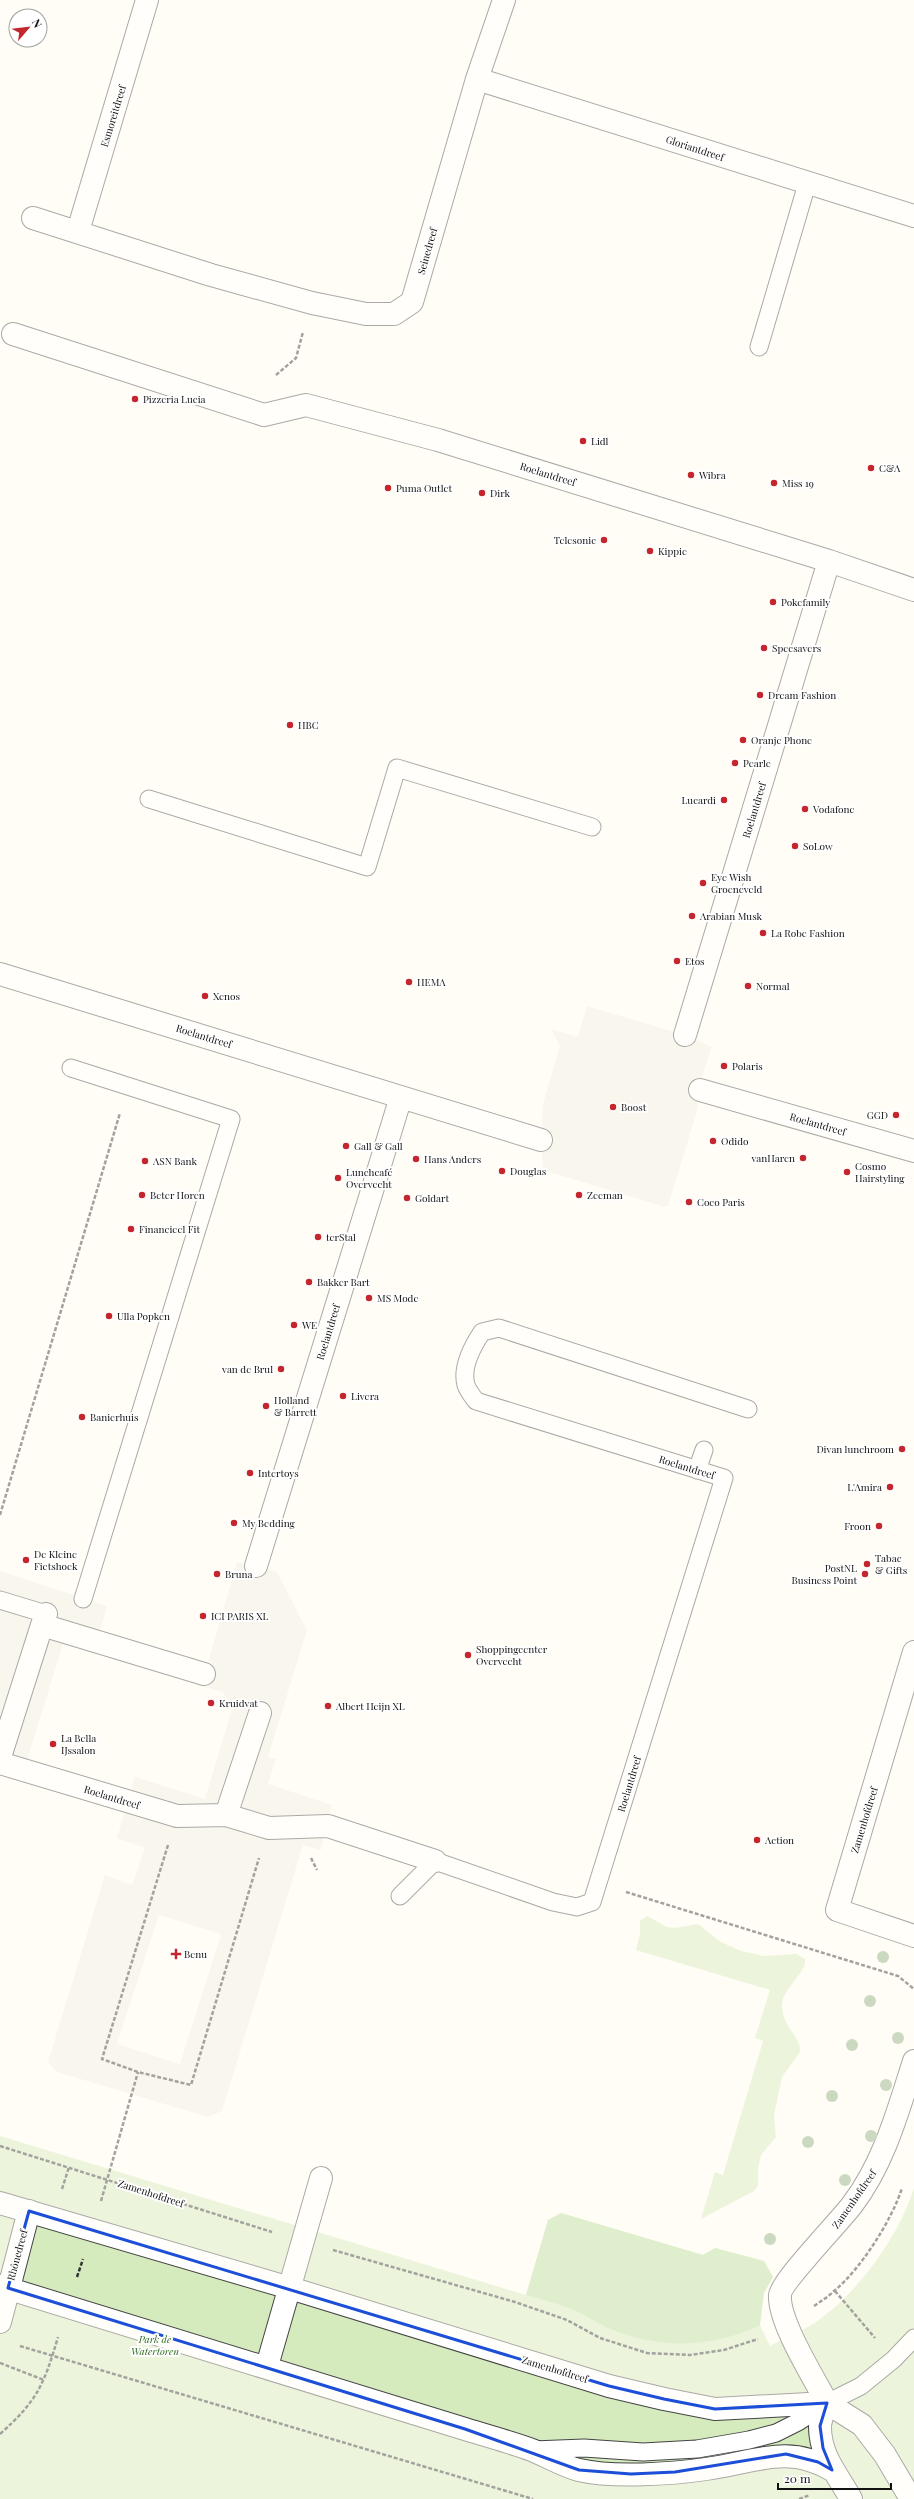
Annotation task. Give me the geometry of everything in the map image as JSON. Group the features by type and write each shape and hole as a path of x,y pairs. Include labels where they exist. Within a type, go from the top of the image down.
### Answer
{"street":[{"name":"Esmoreitdreef","path":"78,231 147,0"},
{"name":"Seinedreef","path":"78,231 211,275 312,303 373,314 394,314 412,302 478,79 504,0"},
{"name":"Gloriantdreef","path":"478,79 807,184 914,216"},
{"path":"33,218 78,231"},
{"name":"Roelantdreef","path":"13,334 264,415 306,404 438,440 829,561 914,590"},
{"name":"Roelantdreef","path":"686,1035 829,561"},
{"name":"Roelantdreef","path":"0,974 541,1140"},
{"name":"Roelantdreef","path":"700,1090 914,1151"},
{"name":"Roelantdreef","path":"256,1566 401,1097"},
{"path":"0,1757 44,1620 204,1674"},
{"name":"Zamenhofdreef","path":"914,1652 837,1910 914,1936"},
{"path":"226,1814 260,1713"},
{"name":"Roelantdreef","path":"0,1763 177,1816 226,1814 268,1828 328,1826 435,1861"},
{"name":"Zamenhofdreef","path":"0,2202 290,2288 609,2386 715,2409 827,2403 781,2310 780,2293 791,2276 853,2204 878,2165 914,2061"},
{"path":"267,2366 321,2178"},
{"name":"Rhônedreef","path":"0,2322 4,2287 29,2211"},
{"name":"Zamenhofdreef","path":"4,2287 267,2366 532,2450 579,2470 631,2474 707,2469 786,2454 818,2462 832,2470"},
{"path":"851,2499 832,2470 823,2448 820,2426 827,2403 862,2425 885,2455 911,2499"}],"lane":[{"path":"759,347 807,184"},
{"path":"149,799 367,867 397,768 592,827"},
{"path":"71,1068 231,1119 83,1599"},
{"name":"Roelantdreef","path":"435,1861 553,1902 577,1907 592,1902 724,1478 476,1401 466,1385 466,1367 471,1349 482,1332 499,1328 748,1409"},
{"path":"697,1470 704,1450"},
{"path":"0,1600 44,1620"},
{"path":"400,1896 435,1861"},
{"name":"Zamenhofdreef","path":"532,2450 584,2448 643,2452 697,2449 749,2440 776,2432 798,2422 827,2403 861,2386 894,2359 914,2338"}],"path":[{"path":"276,375 296,358 312,303"},
{"path":"0,1515 128,1086"},
{"path":"177,1816 102,2059 138,2072 191,2085 268,1828"},
{"path":"598,1883 898,1976 914,1989"},
{"name":"Zamenhofdreef","path":"0,2146 302,2241 515,2302 567,2320 600,2338 647,2353 690,2355 724,2350 746,2344 788,2324 835,2291 857,2266 899,2197 903,2183"},
{"path":"13,2344 533,2499"},
{"path":"0,2363 44,2380"},
{"path":"0,2434 34,2400"}],"highlighted area":[{"path":"29,2211 609,2386 715,2409 827,2403 820,2426 823,2448 832,2470 818,2462 786,2454 675,2472 631,2474 579,2470 465,2429 8,2288"}],"green space":[{"path":"647,1916 667,1927 675,1928 698,1924 721,1942 741,1951 764,1956 797,1954 805,1959 805,1964 802,1970 783,1998 782,2005 785,2019 798,2042 800,2052 782,2077 774,2115 776,2137 761,2155 758,2168 758,2186 754,2191 701,2219 715,2172 723,2175 763,2041 755,2038 770,1990 636,1950 640,1934 640,1921"},
{"name":"Park de Watertoren","path":"0,2136 526,2295 548,2220 561,2213 703,2255 715,2248 764,2261 773,2277 764,2293 760,2325 770,2346 816,2322 832,2310 862,2280 887,2244 898,2225 914,2188 914,2499 0,2499"},
{"path":"561,2213 703,2255 715,2248 764,2261 773,2277 764,2293 760,2325 723,2339 704,2342 665,2343 627,2335 604,2326 570,2309 526,2295 548,2220"}],"shaded area":[{"path":"587,1006 685,1035 712,1047 703,1073 697,1111 668,1206 665,1207 543,1170 541,1140 543,1104 560,1046 551,1029 578,1037"},
{"path":"237,1562 277,1572 307,1630 268,1757 276,1759 268,1784 332,1805 321,1850 303,1845 222,2111 208,2117 57,2072 48,2062 105,1875 132,1885 145,1848 117,1838 135,1777 205,1799 232,1709 223,1692 201,1686","holes":["159,1915 221,1934 180,2064 117,2044"]},
{"path":"0,1571 107,1606 94,1653 63,1644 24,1770 0,1769"}],"place":[{"name":"Pizzeria Lucia","path":"135,399"},
{"name":"Lidl","path":"583,441"},
{"name":"C&A","path":"871,468"},
{"name":"Wibra","path":"691,475"},
{"name":"Miss 19","path":"774,483"},
{"name":"Puma Outlet","path":"388,488"},
{"name":"Dirk","path":"482,493"},
{"name":"Telesonic","path":"604,540"},
{"name":"Kippie","path":"650,551"},
{"name":"Pokefamily","path":"773,602"},
{"name":"Specsavers","path":"764,648"},
{"name":"Dream Fashion","path":"760,695"},
{"name":"HBC","path":"290,725"},
{"name":"Oranje Phone","path":"743,740"},
{"name":"Pearle","path":"735,763"},
{"name":"Lucardi","path":"724,800"},
{"name":"Vodafone","path":"805,809"},
{"name":"SoLow","path":"795,846"},
{"name":"Eye Wish Groeneveld","path":"703,883"},
{"name":"Arabian Musk","path":"692,916"},
{"name":"La Robe Fashion","path":"763,933"},
{"name":"Etos","path":"677,961"},
{"name":"HEMA","path":"409,982"},
{"name":"Normal","path":"748,986"},
{"name":"Xenos","path":"205,996"},
{"name":"Polaris","path":"724,1066"},
{"name":"Boost","path":"613,1107"},
{"name":"GGD","path":"896,1115"},
{"name":"Odido","path":"713,1141"},
{"name":"Gall & Gall","path":"346,1146"},
{"name":"vanHaren","path":"803,1158"},
{"name":"Hans Anders","path":"416,1159"},
{"name":"ASN Bank","path":"145,1161"},
{"name":"Douglas","path":"502,1171"},
{"name":"Cosmo Hairstyling","path":"847,1172"},
{"name":"Lunchcafé Overvecht","path":"338,1178"},
{"name":"Beter Horen","path":"142,1195"},
{"name":"Zeeman","path":"579,1195"},
{"name":"Goldart","path":"407,1198"},
{"name":"Coco Paris","path":"689,1202"},
{"name":"Financieel Fit","path":"131,1229"},
{"name":"terStal","path":"318,1237"},
{"name":"Bakker Bart","path":"309,1282"},
{"name":"MS Mode","path":"369,1298"},
{"name":"Ulla Popken","path":"109,1316"},
{"name":"WE","path":"294,1325"},
{"name":"van de Brul","path":"281,1369"},
{"name":"Livera","path":"343,1396"},
{"name":"Holland & Barrett","path":"266,1406"},
{"name":"Banierhuis","path":"82,1417"},
{"name":"Divan lunchroom","path":"902,1449"},
{"name":"Intertoys","path":"250,1473"},
{"name":"L'Amira","path":"890,1487"},
{"name":"My Bedding","path":"234,1523"},
{"name":"Froon","path":"879,1526"},
{"name":"De Kleine Fietshoek","path":"26,1560"},
{"name":"Tabac & Gifts","path":"867,1564"},
{"name":"Bruna","path":"217,1574"},
{"name":"PostNL Business Point","path":"865,1574"},
{"name":"ICI PARIS XL","path":"203,1616"},
{"name":"Shoppingcenter Overvecht","path":"468,1655"},
{"name":"Kruidvat","path":"211,1703"},
{"name":"Albert Heijn XL","path":"328,1706"},
{"name":"La Bella IJssalon","path":"53,1744"},
{"name":"Action","path":"757,1840"},
{"name":"Benu","path":"176,1954"}]}
